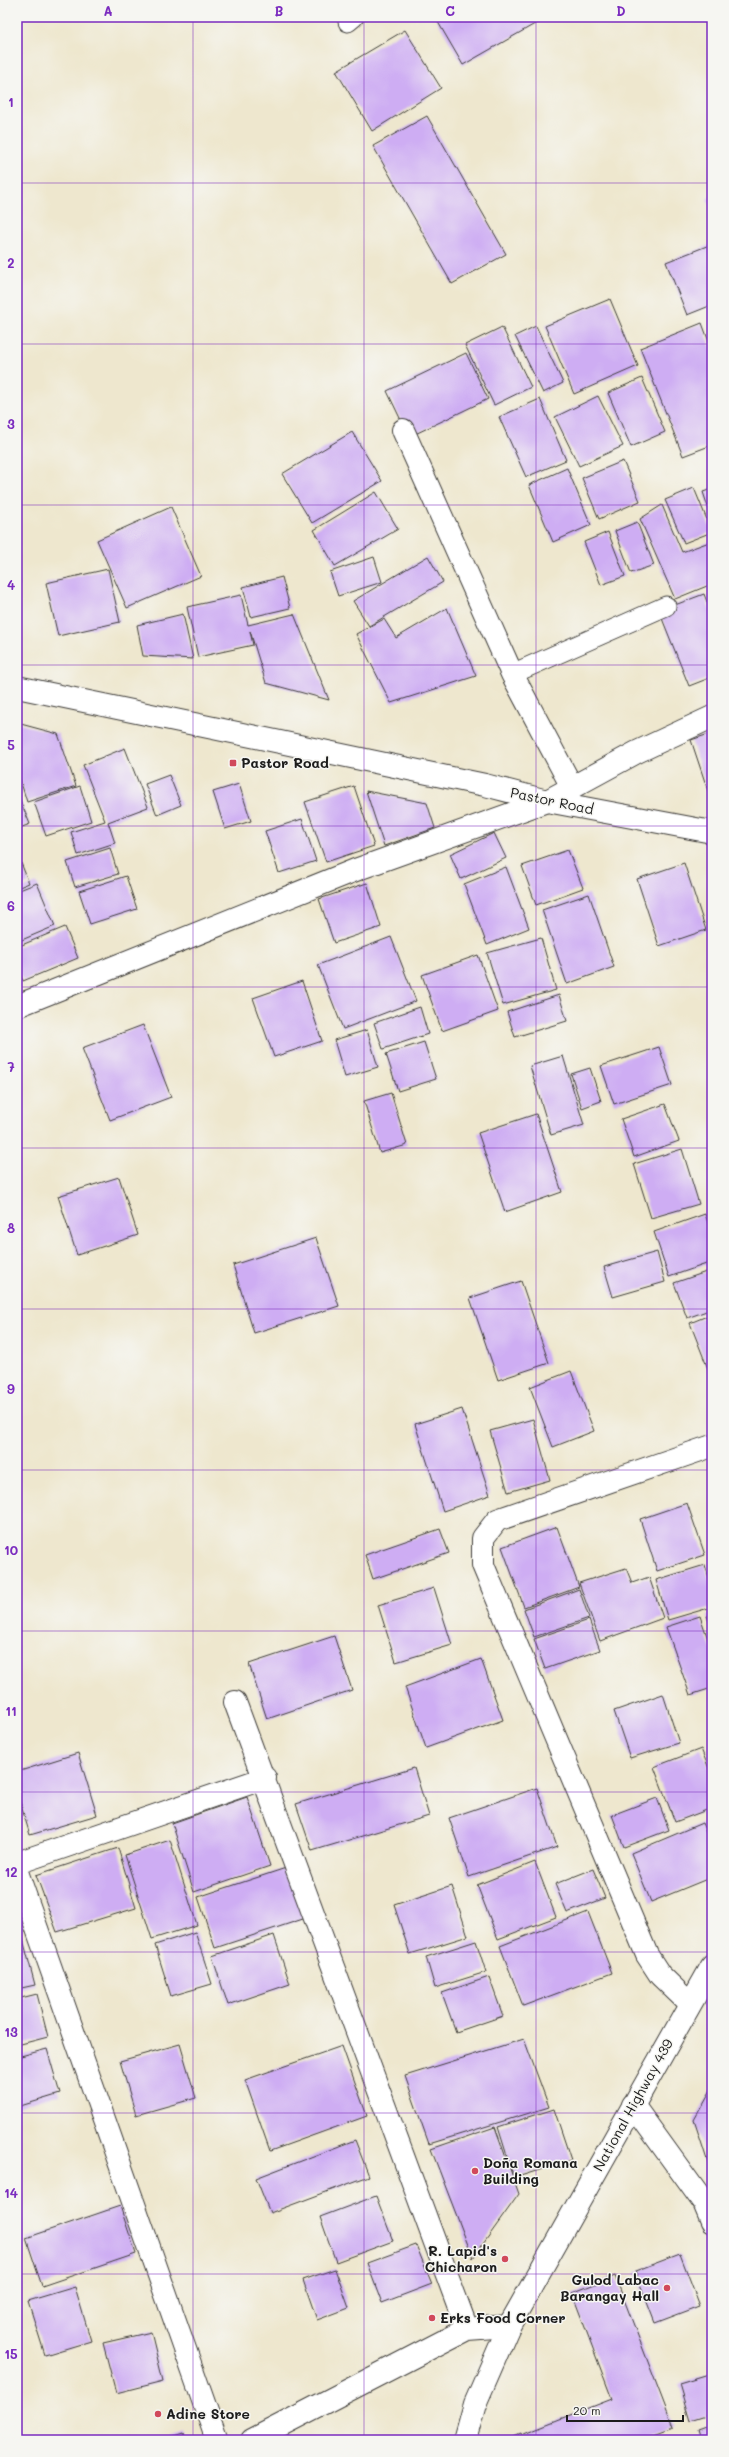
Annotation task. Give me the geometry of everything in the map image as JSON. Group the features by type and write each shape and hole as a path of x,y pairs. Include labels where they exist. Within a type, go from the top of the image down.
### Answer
{"street":[{"path":"403,430 512,674 572,787"},
{"name":"Pastor Road","path":"17,687 485,786 547,801 712,832"},
{"path":"17,1006 358,869 547,801 637,752 712,717"},
{"path":"689,2003 660,1975 647,1955 483,1565 482,1538 496,1520 712,1446"},
{"path":"235,1702 265,1778 467,2329"},
{"path":"17,1863 265,1778"},
{"path":"17,1872 217,2440"},
{"name":"National Highway 439","path":"465,2440 475,2404 509,2326 689,2003 712,1966"},
{"path":"633,2105 704,2202 712,2222"},
{"path":"252,2440 467,2329 509,2326"}],"lane":[{"path":"512,674 666,606"}],"building":[{"path":"435,17 547,17 463,65"},
{"path":"405,30 441,88 372,131 336,71"},
{"path":"427,116 506,254 452,284 373,146"},
{"path":"712,196 712,209 707,199"},
{"path":"712,244 712,305 687,315 666,262"},
{"path":"610,299 638,366 574,394 545,326"},
{"path":"702,323 712,350 712,445 683,456 640,348"},
{"path":"536,326 563,383 543,393 515,336"},
{"path":"502,327 531,387 494,405 465,345"},
{"path":"466,353 488,399 409,437 387,391"},
{"path":"642,378 665,432 631,447 608,393"},
{"path":"598,396 623,446 579,466 555,417"},
{"path":"540,399 566,460 526,477 499,417"},
{"path":"352,432 382,481 312,523 282,474"},
{"path":"623,461 640,501 599,519 582,478"},
{"path":"567,468 591,525 553,542 529,485"},
{"path":"694,488 712,532 684,543 665,500"},
{"path":"712,489 712,519 703,492"},
{"path":"376,492 398,529 335,566 314,530"},
{"path":"662,505 682,552 712,541 712,584 675,599 640,519"},
{"path":"171,507 201,576 127,608 97,540"},
{"path":"637,522 654,565 631,573 615,531"},
{"path":"608,532 625,576 601,585 584,542"},
{"path":"428,556 443,582 369,626 353,601"},
{"path":"374,557 382,582 338,596 330,572"},
{"path":"17,562 20,583 17,589"},
{"path":"108,569 120,622 58,636 46,583"},
{"path":"282,577 290,608 251,617 243,587"},
{"path":"704,594 712,615 712,677 689,686 659,611"},
{"path":"241,595 248,625 294,614 329,700 266,683 250,631 253,645 198,657 187,607"},
{"path":"447,608 476,676 391,703 356,634 384,619 396,638"},
{"path":"183,614 193,659 143,656 137,625"},
{"path":"17,723 58,734 76,786 27,802 17,770"},
{"path":"712,733 712,790 708,791 691,740"},
{"path":"125,748 148,807 108,822 115,843 78,855 71,832 105,821 83,765"},
{"path":"169,775 181,805 157,815 145,784"},
{"path":"239,784 251,821 225,829 213,792"},
{"path":"80,786 91,821 46,836 34,802"},
{"path":"354,786 374,846 326,862 305,802"},
{"path":"366,791 427,803 435,828 384,846"},
{"path":"17,793 30,824 17,829"},
{"path":"302,819 316,861 279,873 265,831"},
{"path":"494,833 506,858 461,879 450,854"},
{"path":"110,848 118,874 75,887 67,862"},
{"path":"568,850 583,888 536,905 522,866"},
{"path":"17,853 29,883 17,888"},
{"path":"684,863 706,930 659,946 637,879"},
{"path":"506,867 529,928 487,945 464,884"},
{"path":"126,876 137,909 90,924 79,891"},
{"path":"37,883 55,926 17,942 17,891"},
{"path":"367,883 381,927 334,943 319,899"},
{"path":"589,894 614,967 567,984 542,910"},
{"path":"65,927 78,958 23,981 17,967 17,947"},
{"path":"391,937 416,1001 343,1029 318,965"},
{"path":"541,938 556,990 503,1005 487,953"},
{"path":"478,955 498,1011 442,1031 422,975"},
{"path":"302,981 322,1041 274,1057 253,998"},
{"path":"559,995 567,1021 515,1037 507,1012"},
{"path":"420,1007 428,1034 383,1049 374,1023"},
{"path":"143,1025 171,1097 110,1120 82,1048"},
{"path":"367,1030 378,1067 345,1077 334,1040"},
{"path":"424,1042 436,1079 398,1091 386,1054"},
{"path":"659,1047 672,1085 614,1104 601,1066"},
{"path":"563,1056 584,1125 551,1135 530,1066"},
{"path":"590,1068 601,1101 582,1108 571,1074"},
{"path":"391,1093 407,1145 380,1153 364,1101"},
{"path":"665,1104 679,1141 634,1157 621,1119"},
{"path":"536,1114 562,1192 505,1212 478,1133"},
{"path":"682,1149 699,1204 651,1218 634,1164"},
{"path":"119,1177 138,1235 77,1255 58,1196"},
{"path":"705,1214 712,1235 712,1262 669,1277 654,1232"},
{"path":"316,1238 339,1306 254,1333 233,1265"},
{"path":"657,1252 665,1282 613,1297 604,1267"},
{"path":"712,1270 712,1309 687,1318 674,1283"},
{"path":"521,1281 549,1363 498,1380 470,1298"},
{"path":"712,1314 712,1379 690,1323"},
{"path":"571,1371 594,1431 553,1447 530,1387"},
{"path":"462,1409 490,1495 443,1511 415,1424"},
{"path":"533,1419 550,1480 508,1492 490,1431"},
{"path":"687,1503 705,1555 657,1571 640,1519"},
{"path":"557,1527 579,1587 524,1607 502,1547"},
{"path":"440,1529 449,1553 373,1579 365,1555"},
{"path":"705,1565 712,1587 712,1607 668,1620 656,1580"},
{"path":"626,1568 632,1583 649,1577 663,1618 600,1641 579,1583"},
{"path":"434,1588 452,1645 396,1662 378,1605"},
{"path":"579,1589 589,1618 534,1637 524,1609"},
{"path":"712,1615 712,1630 707,1616"},
{"path":"700,1616 712,1651 712,1688 690,1695 666,1627"},
{"path":"589,1620 600,1650 545,1669 534,1639"},
{"path":"334,1636 352,1690 267,1719 249,1664"},
{"path":"481,1659 503,1720 426,1748 405,1687"},
{"path":"663,1694 679,1743 630,1758 614,1711"},
{"path":"701,1749 712,1776 712,1808 675,1822 654,1767"},
{"path":"78,1753 97,1815 30,1835 17,1792 17,1772"},
{"path":"414,1768 429,1816 312,1851 296,1804"},
{"path":"537,1788 557,1847 469,1877 449,1818"},
{"path":"247,1797 270,1866 194,1892 172,1823"},
{"path":"657,1798 669,1830 624,1847 612,1815"},
{"path":"702,1823 712,1846 712,1877 651,1902 631,1853"},
{"path":"170,1840 197,1925 152,1939 125,1855"},
{"path":"118,1848 136,1908 57,1932 36,1875"},
{"path":"535,1862 556,1917 498,1939 477,1885"},
{"path":"289,1867 306,1918 215,1948 198,1897"},
{"path":"593,1869 605,1898 567,1913 555,1884"},
{"path":"452,1886 468,1936 410,1954 394,1905"},
{"path":"588,1912 612,1973 523,2006 500,1946"},
{"path":"17,1924 19,1924 35,1985 17,1989"},
{"path":"195,1932 212,1984 171,1996 155,1945"},
{"path":"274,1935 290,1984 228,2005 212,1956"},
{"path":"476,1941 486,1972 435,1988 426,1957"},
{"path":"489,1977 503,2016 456,2032 442,1993"},
{"path":"37,1994 48,2037 17,2045 17,1999"},
{"path":"524,2039 549,2107 429,2144 405,2076"},
{"path":"180,2044 196,2098 136,2115 120,2061"},
{"path":"342,2046 367,2116 270,2151 245,2080"},
{"path":"47,2049 60,2094 17,2107 17,2057"},
{"path":"712,2088 712,2165 709,2166 694,2120"},
{"path":"554,2109 571,2160 514,2178 498,2127"},
{"name":"Doña Romana Building","path":"495,2127 519,2194 473,2258 431,2149"},
{"path":"355,2140 369,2176 270,2213 256,2178"},
{"path":"376,2196 393,2241 336,2262 320,2217"},
{"path":"120,2206 136,2254 42,2286 26,2238"},
{"path":"416,2245 432,2284 382,2303 367,2263"},
{"name":"Gulod Labac Barangay Hall","path":"680,2254 700,2306 655,2323 635,2271"},
{"path":"335,2269 349,2308 317,2320 303,2280"},
{"path":"615,2276 673,2427 638,2440 527,2440 525,2433 612,2399 572,2293"},
{"path":"75,2287 91,2341 45,2355 28,2301"},
{"path":"151,2332 163,2381 116,2393 103,2343"},
{"path":"712,2374 712,2414 690,2421 679,2384"},
{"path":"712,2425 712,2440 701,2440 698,2430"},
{"path":"184,2433 186,2440 163,2440"},
{"path":"522,2433 525,2440 506,2440"}],"place":[{"name":"Pastor Road","path":"233,763"},
{"name":"Doña Romana Building","path":"475,2171"},
{"name":"R. Lapid's Chicharon","path":"505,2259"},
{"name":"Gulod Labac Barangay Hall","path":"667,2288"},
{"name":"Erks Food Corner","path":"432,2318"},
{"name":"Adine Store","path":"158,2414"}]}
